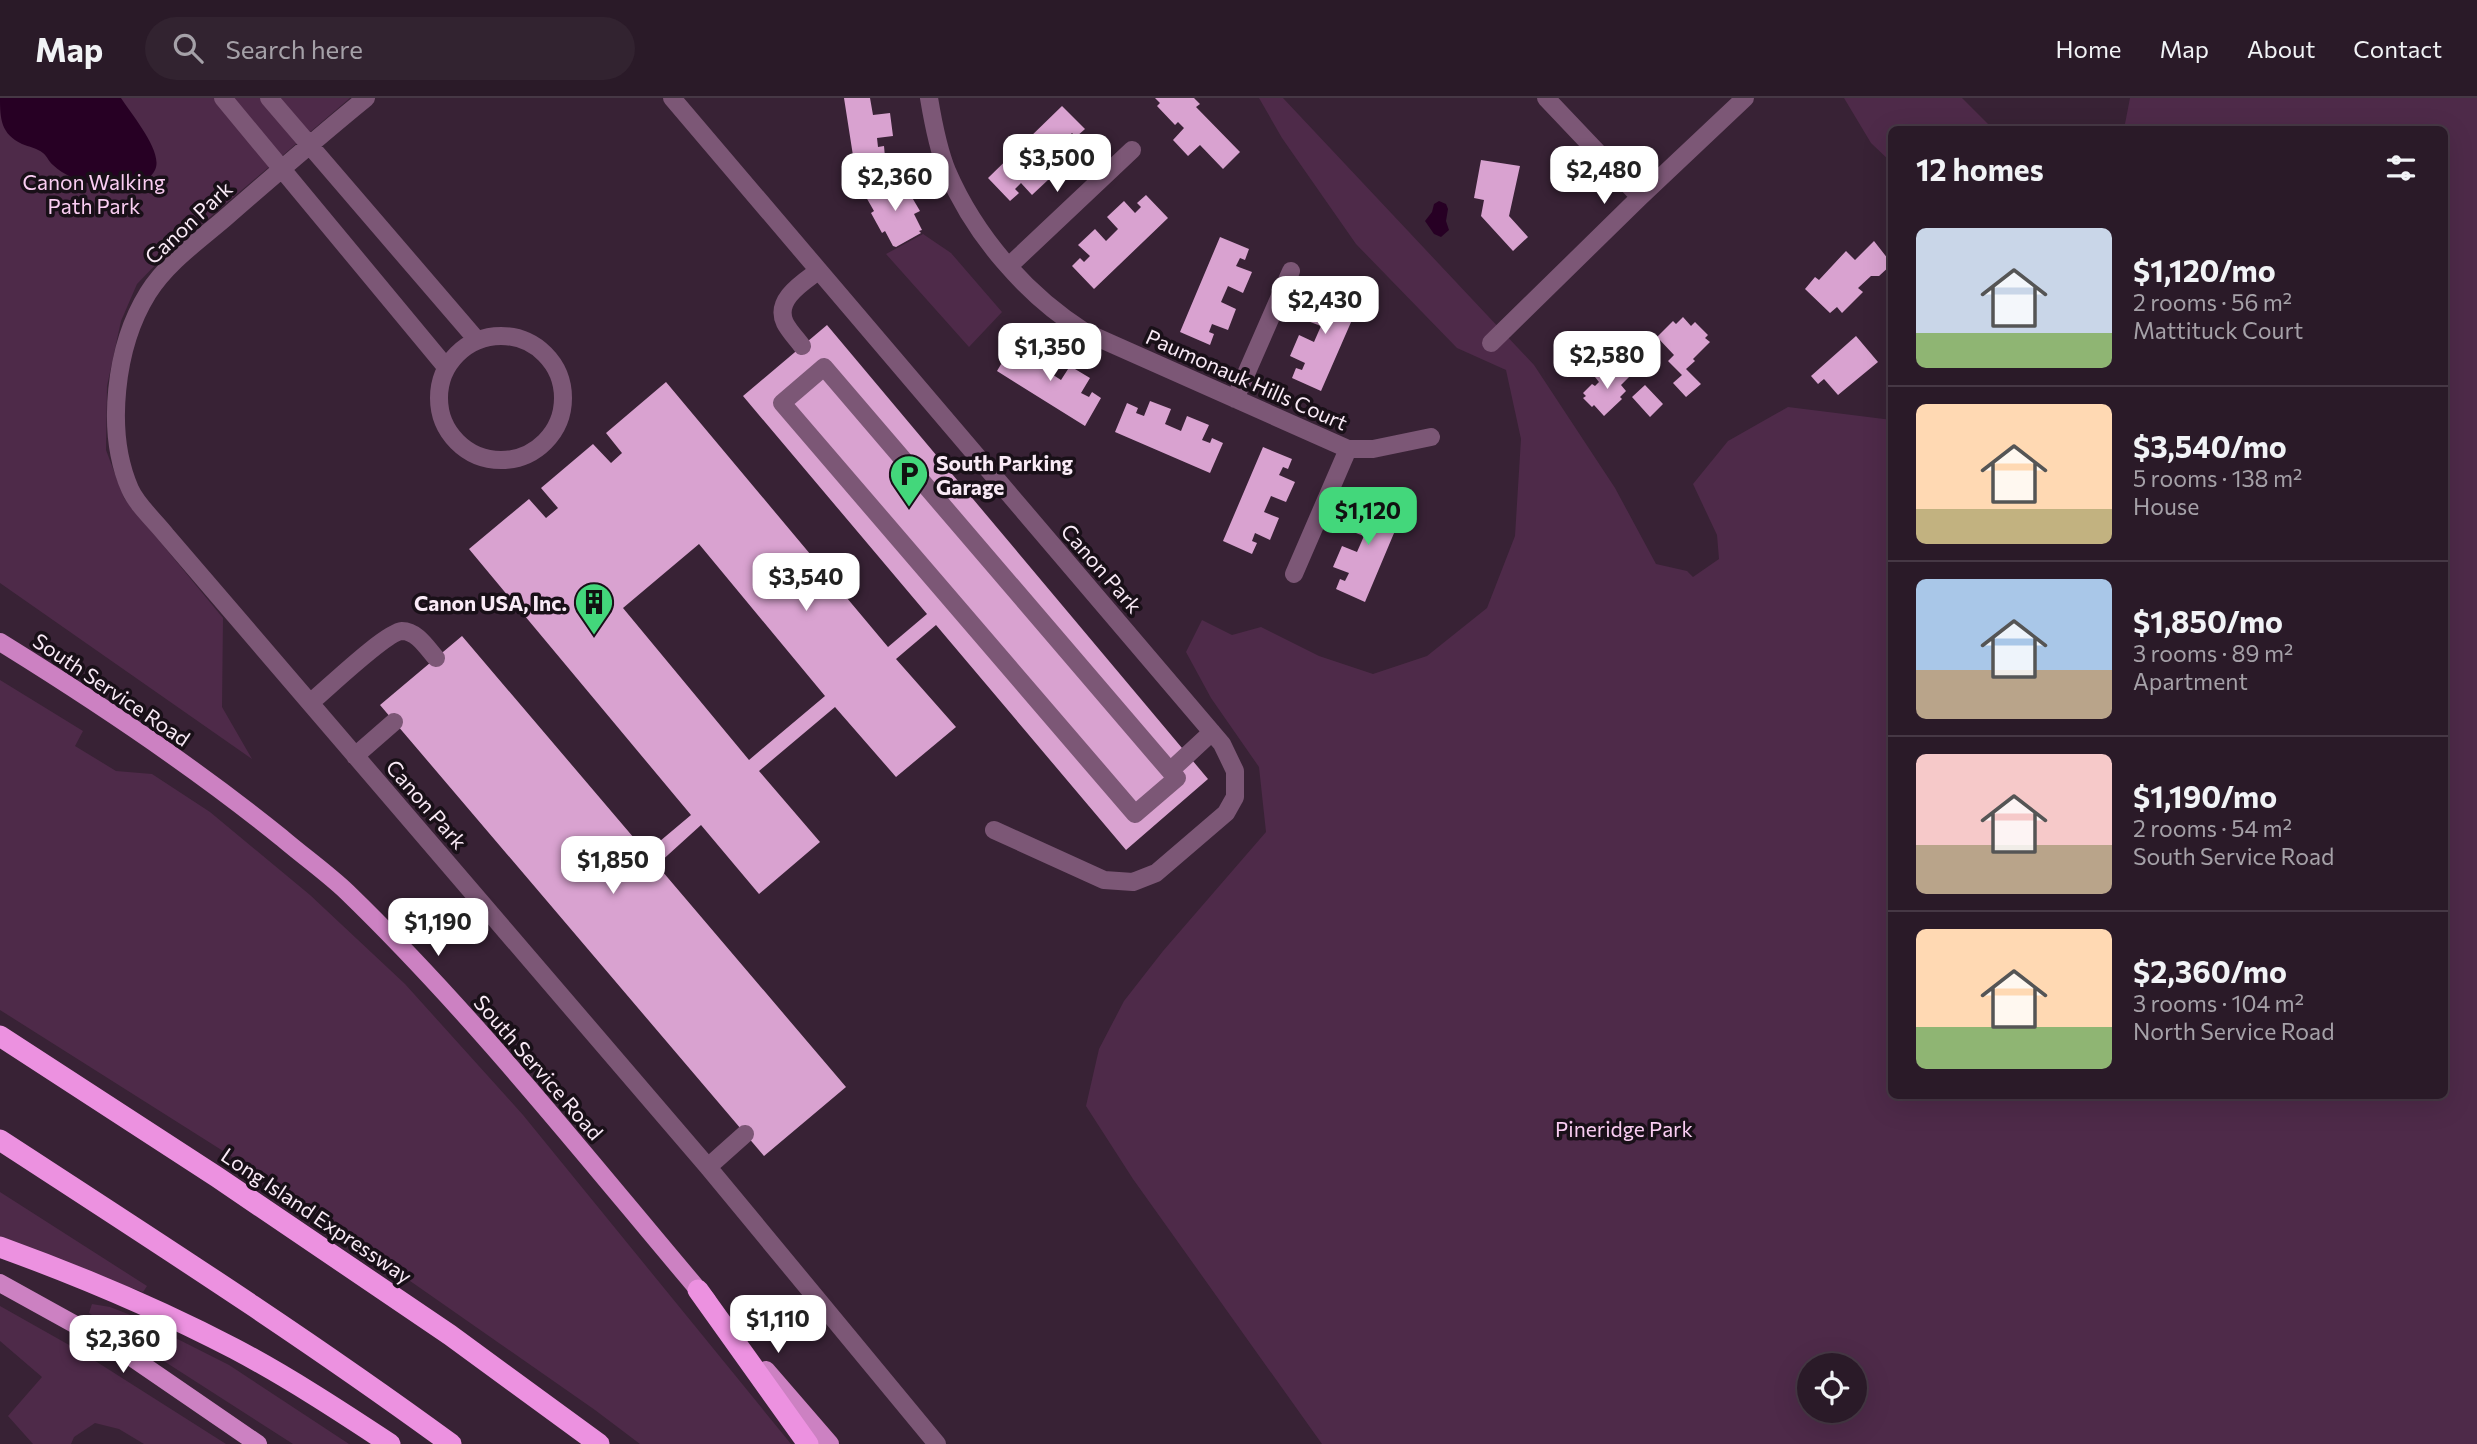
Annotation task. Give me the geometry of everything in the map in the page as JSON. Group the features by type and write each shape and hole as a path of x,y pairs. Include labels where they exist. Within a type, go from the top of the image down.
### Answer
{"highway":[{"name":"Long Island Expressway","path":"0,1036 217,1177 439,1327 599,1444"},
{"path":"0,1140 180,1257 400,1406 451,1444"},
{"path":"0,1247 133,1301 235,1350 345,1414 390,1444"},
{"path":"698,1290 808,1444"}],"main road":[{"name":"South Service Road","path":"0,642 192,769 345,890 424,971 556,1120 830,1444"},
{"path":"0,1283 121,1350 258,1444"}],"street":[{"path":"223,98 446,367"},
{"path":"269,98 477,340"},
{"name":"Canon Park","path":"366,98 175,261 147,295 130,333 118,386 116,438 131,490 166,535 708,1167 937,1444"},
{"name":"Canon Park","path":"672,98 1212,732 1222,744 1235,771 1236,797 1226,813 1156,873 1133,882 1104,880 994,830"},
{"name":"Paumonauk Hills Court","path":"929,98 947,170 976,224 1034,295 1058,315 1086,332 1348,449 1373,449 1431,438"},
{"path":"1546,98 1640,197"},
{"path":"1491,343 1745,98"},
{"path":"1009,266 1132,150"},
{"path":"802,346 785,322 783,308 788,297 818,271"},
{"path":"1235,398 1291,271"},
{"path":"496,335 515,337 534,344 549,357 559,374 564,393 562,412 555,430 542,446 523,456 502,460 480,457 461,446 447,429 439,409 439,387 446,367 460,350 477,340 496,335"},
{"path":"824,367 1170,771 1177,778 1135,814 782,403 824,367"},
{"path":"1294,573 1348,449"},
{"path":"311,702 386,638 401,631 415,635 436,658"},
{"path":"355,756 394,722"},
{"path":"1170,771 1212,732"},
{"path":"708,1167 745,1134"}],"green space":[{"name":"Canon Walking Path Park","path":"0,98 350,98 162,258 137,284 121,321 107,386 106,450 124,498 223,618 222,707 252,759 0,583"},
{"name":"Pineridge Park","path":"1259,98 1283,98 1534,365 1615,488 1656,564 1687,571 1693,577 1719,559 1717,535 1693,484 1728,441 1788,407 1888,420 1888,1099 2448,1099 2448,126 2125,126 2130,98 2477,98 2477,1444 1322,1444 1133,1179 1086,1106 1099,1049 1124,1001 1163,951 1266,832 1259,767 1211,698 1186,652 1202,620 1232,635 1261,627 1319,656 1373,674 1427,656 1487,608 1515,536 1521,439 1506,370 1457,348 1356,244 1282,138"},
{"path":"1844,98 1962,98 1990,126 1888,126 1888,159 1871,143"},
{"path":"923,234 951,253 1002,312 969,347 886,254"},
{"path":"0,680 83,731 75,746 116,771 152,774 210,812 310,895 405,984 523,1115 791,1444 640,1444 231,1156 0,1010"},
{"path":"0,1192 147,1286 143,1292 0,1240"},
{"path":"92,1304 128,1314 229,1365 349,1444 293,1444 89,1313"},
{"path":"0,1306 78,1350 226,1444 144,1444 119,1429 95,1423 74,1437 71,1444 33,1444 8,1416 42,1377 0,1341"}],"shaded area":[{"path":"0,98 121,98 151,144 157,162 155,170 135,190 97,185 71,177 57,169 41,151 10,136 1,119"},
{"path":"1439,201 1446,204 1448,209 1446,221 1449,230 1441,237 1434,234 1425,221 1434,204"}],"building":[{"path":"844,98 870,98 873,115 890,113 893,136 877,138 878,147 884,146 885,157 854,162"},
{"path":"1155,98 1194,98 1200,104 1196,107 1240,152 1223,169 1200,145 1188,156 1173,140 1184,128 1178,122 1175,125 1157,106 1160,103"},
{"path":"1062,106 1085,129 1076,137 1072,133 1066,139 1078,151 1061,167 1050,155 1038,167 1049,179 1032,195 1021,183 1015,189 1019,193 1010,201 988,178"},
{"path":"1481,160 1520,166 1509,216 1528,237 1513,251 1481,216 1484,200 1474,198"},
{"path":"892,180 904,197 910,194 920,211 914,214 922,230 896,247 885,231 882,233 866,197"},
{"path":"1146,195 1168,218 1094,289 1072,266 1080,258 1084,262 1090,256 1078,245 1095,229 1106,241 1118,229 1107,217 1124,201 1135,213 1141,207 1137,203"},
{"path":"1220,237 1249,249 1245,260 1240,258 1236,266 1252,272 1243,293 1228,286 1221,302 1236,309 1228,330 1212,324 1209,332 1214,334 1210,345 1180,332"},
{"path":"1874,241 1888,259 1888,268 1879,276 1871,276 1858,288 1863,292 1842,313 1837,307 1830,313 1805,289 1815,277 1819,280 1846,251 1855,260"},
{"path":"1333,284 1362,297 1321,391 1292,378 1296,368 1302,370 1305,363 1290,356 1299,335 1314,342 1321,326 1305,320 1314,298 1330,305 1333,297 1328,295"},
{"path":"1683,317 1691,326 1695,322 1708,335 1705,338 1710,342 1686,369 1701,384 1686,397 1673,383 1682,375 1668,361 1674,355 1657,337 1673,321 1676,324"},
{"path":"827,325 1208,779 1126,850 936,625 896,659 956,727 896,777 835,707 759,771 820,842 759,894 701,825 658,864 647,852 691,815 469,549 529,499 546,518 558,508 541,488 593,444 611,463 622,453 606,433 666,382 888,647 927,614 743,396","holes":["699,544 825,696 749,760 623,608"]},
{"path":"1856,336 1878,362 1838,395 1824,379 1818,384 1811,376"},
{"path":"1013,344 1023,350 1020,355 1027,360 1036,345 1056,357 1047,371 1061,380 1070,366 1090,378 1081,393 1089,397 1092,392 1101,398 1085,426 997,371"},
{"path":"1619,365 1630,376 1621,385 1626,391 1620,397 1622,399 1604,416 1583,398 1586,396 1583,393 1592,384 1595,386 1599,382 1595,377 1600,372 1606,378"},
{"path":"1645,385 1663,404 1650,417 1632,397"},
{"path":"1150,401 1171,409 1165,424 1181,431 1187,416 1209,425 1202,440 1210,443 1212,438 1223,443 1210,473 1115,432 1127,403 1138,408 1136,413 1144,416"},
{"path":"1263,447 1292,459 1288,469 1283,467 1279,475 1295,482 1286,502 1271,496 1264,512 1279,518 1270,540 1255,533 1252,541 1257,543 1252,554 1223,541"},
{"path":"1375,494 1405,507 1365,602 1336,589 1340,579 1345,581 1349,573 1333,567 1342,546 1357,552 1364,536 1348,530 1357,509 1373,515 1376,507 1371,505"},
{"path":"462,636 846,1087 764,1156 380,705"}],"place":[{"name":"South Parking Garage","path":"909,508"},
{"name":"Canon USA, Inc.","path":"594,636"}]}
